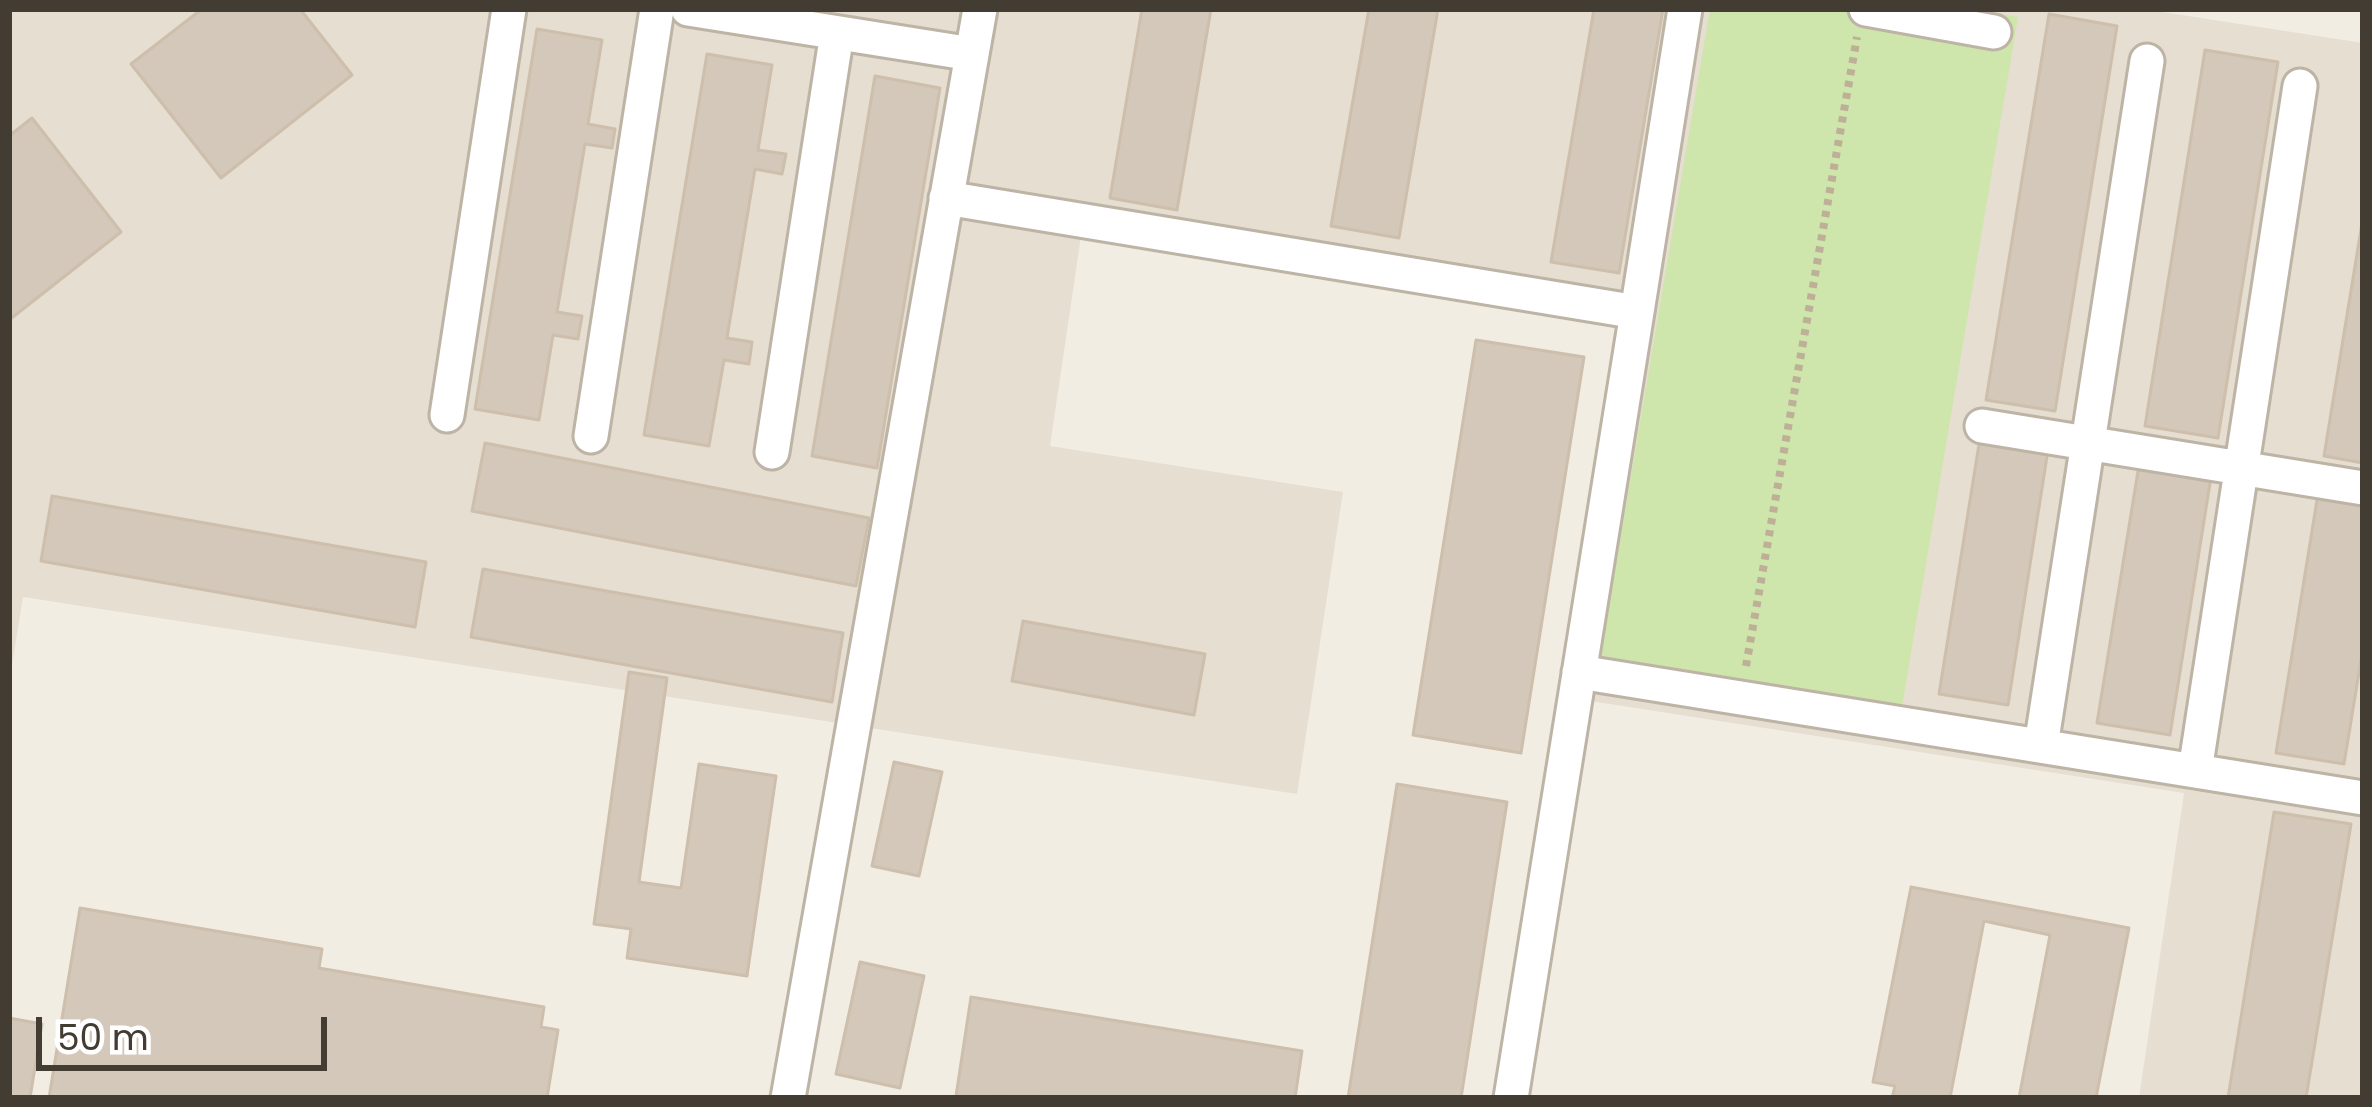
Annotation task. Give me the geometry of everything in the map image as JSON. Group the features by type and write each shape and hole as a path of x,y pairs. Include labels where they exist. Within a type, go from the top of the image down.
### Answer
{"street":[{"path":"447,415 509,9"},
{"path":"591,436 657,9"},
{"path":"688,9 972,54"},
{"path":"788,1098 980,9"},
{"path":"1511,1098 1684,9"},
{"path":"1862,20 1994,32"},
{"path":"772,452 837,33"},
{"path":"2041,746 2147,61"},
{"path":"2194,771 2300,86"},
{"path":"946,198 1637,312"},
{"path":"1982,426 2363,488"},
{"path":"1579,672 2363,798"}],"path":[{"path":"1741,698 1862,20"}],"shaded area":[{"path":"9,9 2143,9 2363,43 2363,1098 2139,1098 2184,793 1571,698 1630,301 1084,216 1050,446 1343,492 1297,794 23,597 9,683"}],"green space":[{"path":"1710,9 1969,9 2018,17 1901,712 1600,659"}],"building":[{"path":"202,9 300,9 352,75 221,178 131,64"},
{"path":"1142,9 1211,9 1177,210 1110,198"},
{"path":"1369,9 1438,9 1399,238 1331,226"},
{"path":"1594,9 1663,9 1619,273 1551,262"},
{"path":"2049,14 2117,26 2055,411 1986,400"},
{"path":"537,29 602,40 588,124 615,129 612,148 585,144 557,312 582,316 578,339 553,335 539,420 475,409"},
{"path":"2205,50 2278,62 2218,438 2145,426"},
{"path":"707,54 772,65 758,150 786,154 782,174 755,169 727,338 752,342 749,364 724,360 709,446 644,435"},
{"path":"875,76 940,88 877,468 812,456"},
{"path":"32,118 121,232 9,320 9,136"},
{"path":"2363,217 2363,463 2324,456"},
{"path":"1476,340 1584,357 1521,753 1413,735"},
{"path":"1980,438 2048,450 2008,705 1939,694"},
{"path":"485,443 869,518 856,586 472,511"},
{"path":"2139,465 2211,477 2170,735 2097,723"},
{"path":"2318,494 2363,502 2363,648 2344,764 2276,753"},
{"path":"52,496 426,562 415,627 41,561"},
{"path":"483,569 843,633 832,702 471,637"},
{"path":"1023,621 1205,654 1194,715 1012,681"},
{"path":"629,672 667,678 639,882 681,888 699,764 776,776 747,976 627,958 631,929 594,924"},
{"path":"894,762 942,772 919,876 872,866"},
{"path":"1397,784 1507,802 1461,1098 1348,1098"},
{"path":"2274,812 2351,824 2306,1098 2228,1098"},
{"path":"1911,887 2129,928 2096,1098 2019,1098 2050,935 1984,921 1950,1098 1892,1098 1895,1086 1873,1082"},
{"path":"80,908 322,949 319,968 544,1007 541,1027 558,1030 547,1098 49,1098"},
{"path":"860,962 924,976 900,1088 836,1074"},
{"path":"971,997 1302,1051 1295,1098 956,1096"},
{"path":"9,1018 42,1024 30,1098 9,1098"}]}
